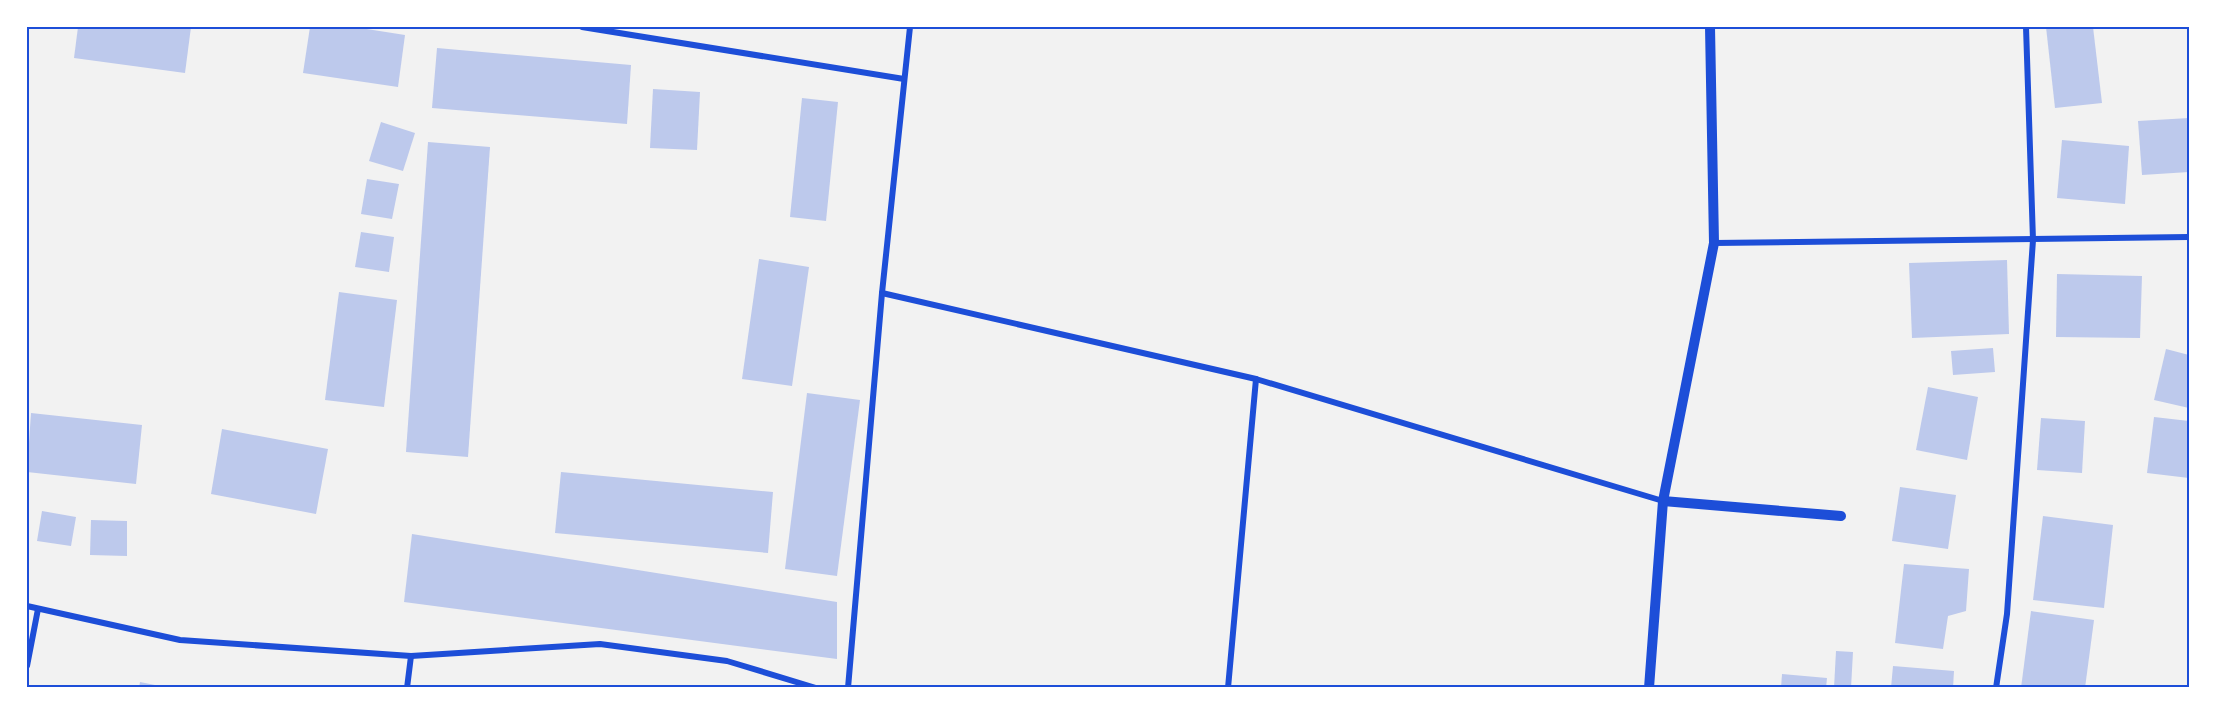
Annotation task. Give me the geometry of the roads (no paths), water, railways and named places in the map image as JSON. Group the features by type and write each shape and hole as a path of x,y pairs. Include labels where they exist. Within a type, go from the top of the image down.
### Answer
{"street":[{"path":"582,27 904,79"},
{"path":"848,688 882,293 910,27"},
{"path":"1649,688 1663,501 1714,243 1710,27"},
{"path":"1996,688 2007,614 2033,240 2026,27"},
{"path":"1714,243 2189,237"},
{"path":"882,293 1256,379 1663,501 1841,516"},
{"path":"1228,688 1256,379"},
{"path":"27,606 180,640 411,656 600,644 727,661 816,688"},
{"path":"27,666 38,609"},
{"path":"407,688 411,656"}]}
